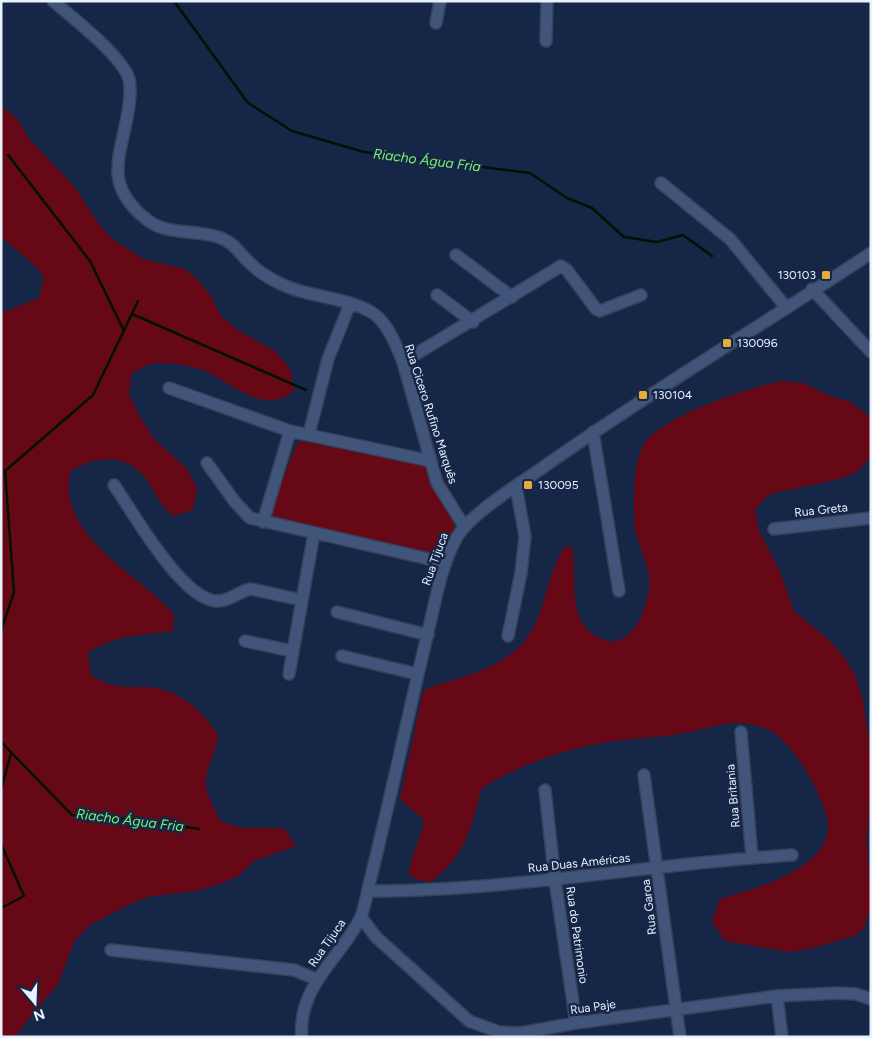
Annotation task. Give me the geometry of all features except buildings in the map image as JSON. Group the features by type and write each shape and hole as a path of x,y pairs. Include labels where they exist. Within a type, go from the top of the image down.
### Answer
{"street":[{"name":"Rua Cicero Rufino Marquês","path":"53,1 94,36 128,78 131,90 117,173 122,191 145,219 166,230 217,236 229,241 253,266 278,282 304,294 350,304 372,312 381,321 402,362 437,483 464,526"},
{"path":"436,23 440,1"},
{"path":"546,41 547,1"},
{"path":"661,183 730,239 786,306"},
{"name":"Rua Tijuca","path":"302,1037 301,1024 304,1004 318,980 340,952 361,917 390,804 417,674 446,563 452,546 464,526 593,432 871,252"},
{"path":"456,255 512,297"},
{"path":"402,362 472,322 557,268 563,267 567,270 596,309 600,311 641,294"},
{"path":"812,289 871,352"},
{"path":"436,295 472,322"},
{"path":"309,434 328,359 350,304"},
{"path":"169,388 290,431 431,461"},
{"path":"263,522 290,431"},
{"path":"593,432 619,592"},
{"path":"207,463 250,518 446,563"},
{"path":"114,485 178,576 196,595 215,601 226,601 242,590 251,588 301,600"},
{"path":"508,636 521,573 525,536 516,487"},
{"name":"Rua Greta","path":"774,529 871,518"},
{"path":"289,674 314,533"},
{"path":"337,612 428,635"},
{"path":"245,641 292,651"},
{"path":"342,656 417,674"},
{"name":"Rua Britania","path":"741,732 752,857"},
{"name":"Rua Garoa","path":"644,775 680,1037"},
{"name":"Rua do Patrimonio","path":"545,790 555,880 576,1023"},
{"name":"Rua Duas Américas","path":"368,891 410,891 555,880 752,857 792,855"},
{"name":"Rua Paje","path":"361,917 376,937 469,1021 499,1032 521,1033 576,1023 777,996 838,993 856,994 871,999"},
{"path":"111,950 294,970 318,980"},
{"path":"777,996 782,1037"}],"shaded area":[{"path":"1,105 18,120 29,139 74,186 98,223 112,239 143,259 185,269 197,279 211,296 220,315 236,329 275,351 290,369 295,390 283,397 272,400 260,399 248,395 200,369 157,363 147,366 131,374 129,395 154,439 187,469 197,488 193,510 172,516 139,471 121,461 111,459 90,462 70,471 69,494 75,513 97,546 174,614 173,631 120,639 88,652 90,674 103,682 116,686 156,688 167,691 178,696 196,709 218,735 207,771 206,787 220,821 240,828 284,828 296,846 254,861 238,876 217,885 196,891 152,896 130,904 90,925 74,942 58,984 14,1037 1,1037 1,313 39,298 44,277 1,236"},
{"path":"782,381 803,383 830,396 850,402 868,415 871,421 871,457 856,473 835,480 770,494 755,509 759,531 779,569 794,611 828,639 844,657 855,675 862,696 871,752 871,797 867,838 871,908 864,928 855,936 790,952 725,941 712,922 720,899 769,883 803,865 816,854 825,840 828,825 824,807 814,786 791,749 773,732 744,723 723,724 679,734 591,745 558,754 509,773 481,789 470,830 458,853 441,874 429,883 409,876 411,862 424,820 400,799 423,692 428,688 481,671 496,664 523,643 533,628 541,610 554,569 565,546 572,547 574,591 582,623 591,633 610,642 623,639 630,633 644,610 649,584 648,570 636,534 634,519 637,464 643,446 652,435 685,414 728,397"},
{"path":"302,441 426,466 454,521 454,528 443,550 431,555 274,520 271,508 297,444"}],"waterway":[{"name":"Riacho Água Fria","path":"174,1 248,103 292,131 364,152 530,173 567,198 592,208 624,237 657,242 683,235 712,256"},
{"path":"8,155 90,261 124,331"},
{"path":"1,631 14,592 5,471 93,395 138,301"},
{"path":"132,314 306,390"},
{"name":"Riacho Água Fria","path":"1,742 72,815 139,820 199,829"},
{"path":"1,790 11,753"},
{"path":"1,844 24,896 1,908"}],"place":[{"name":"130103","path":"826,275"},
{"name":"130096","path":"727,343"},
{"name":"130104","path":"643,395"},
{"name":"130095","path":"528,485"}]}
